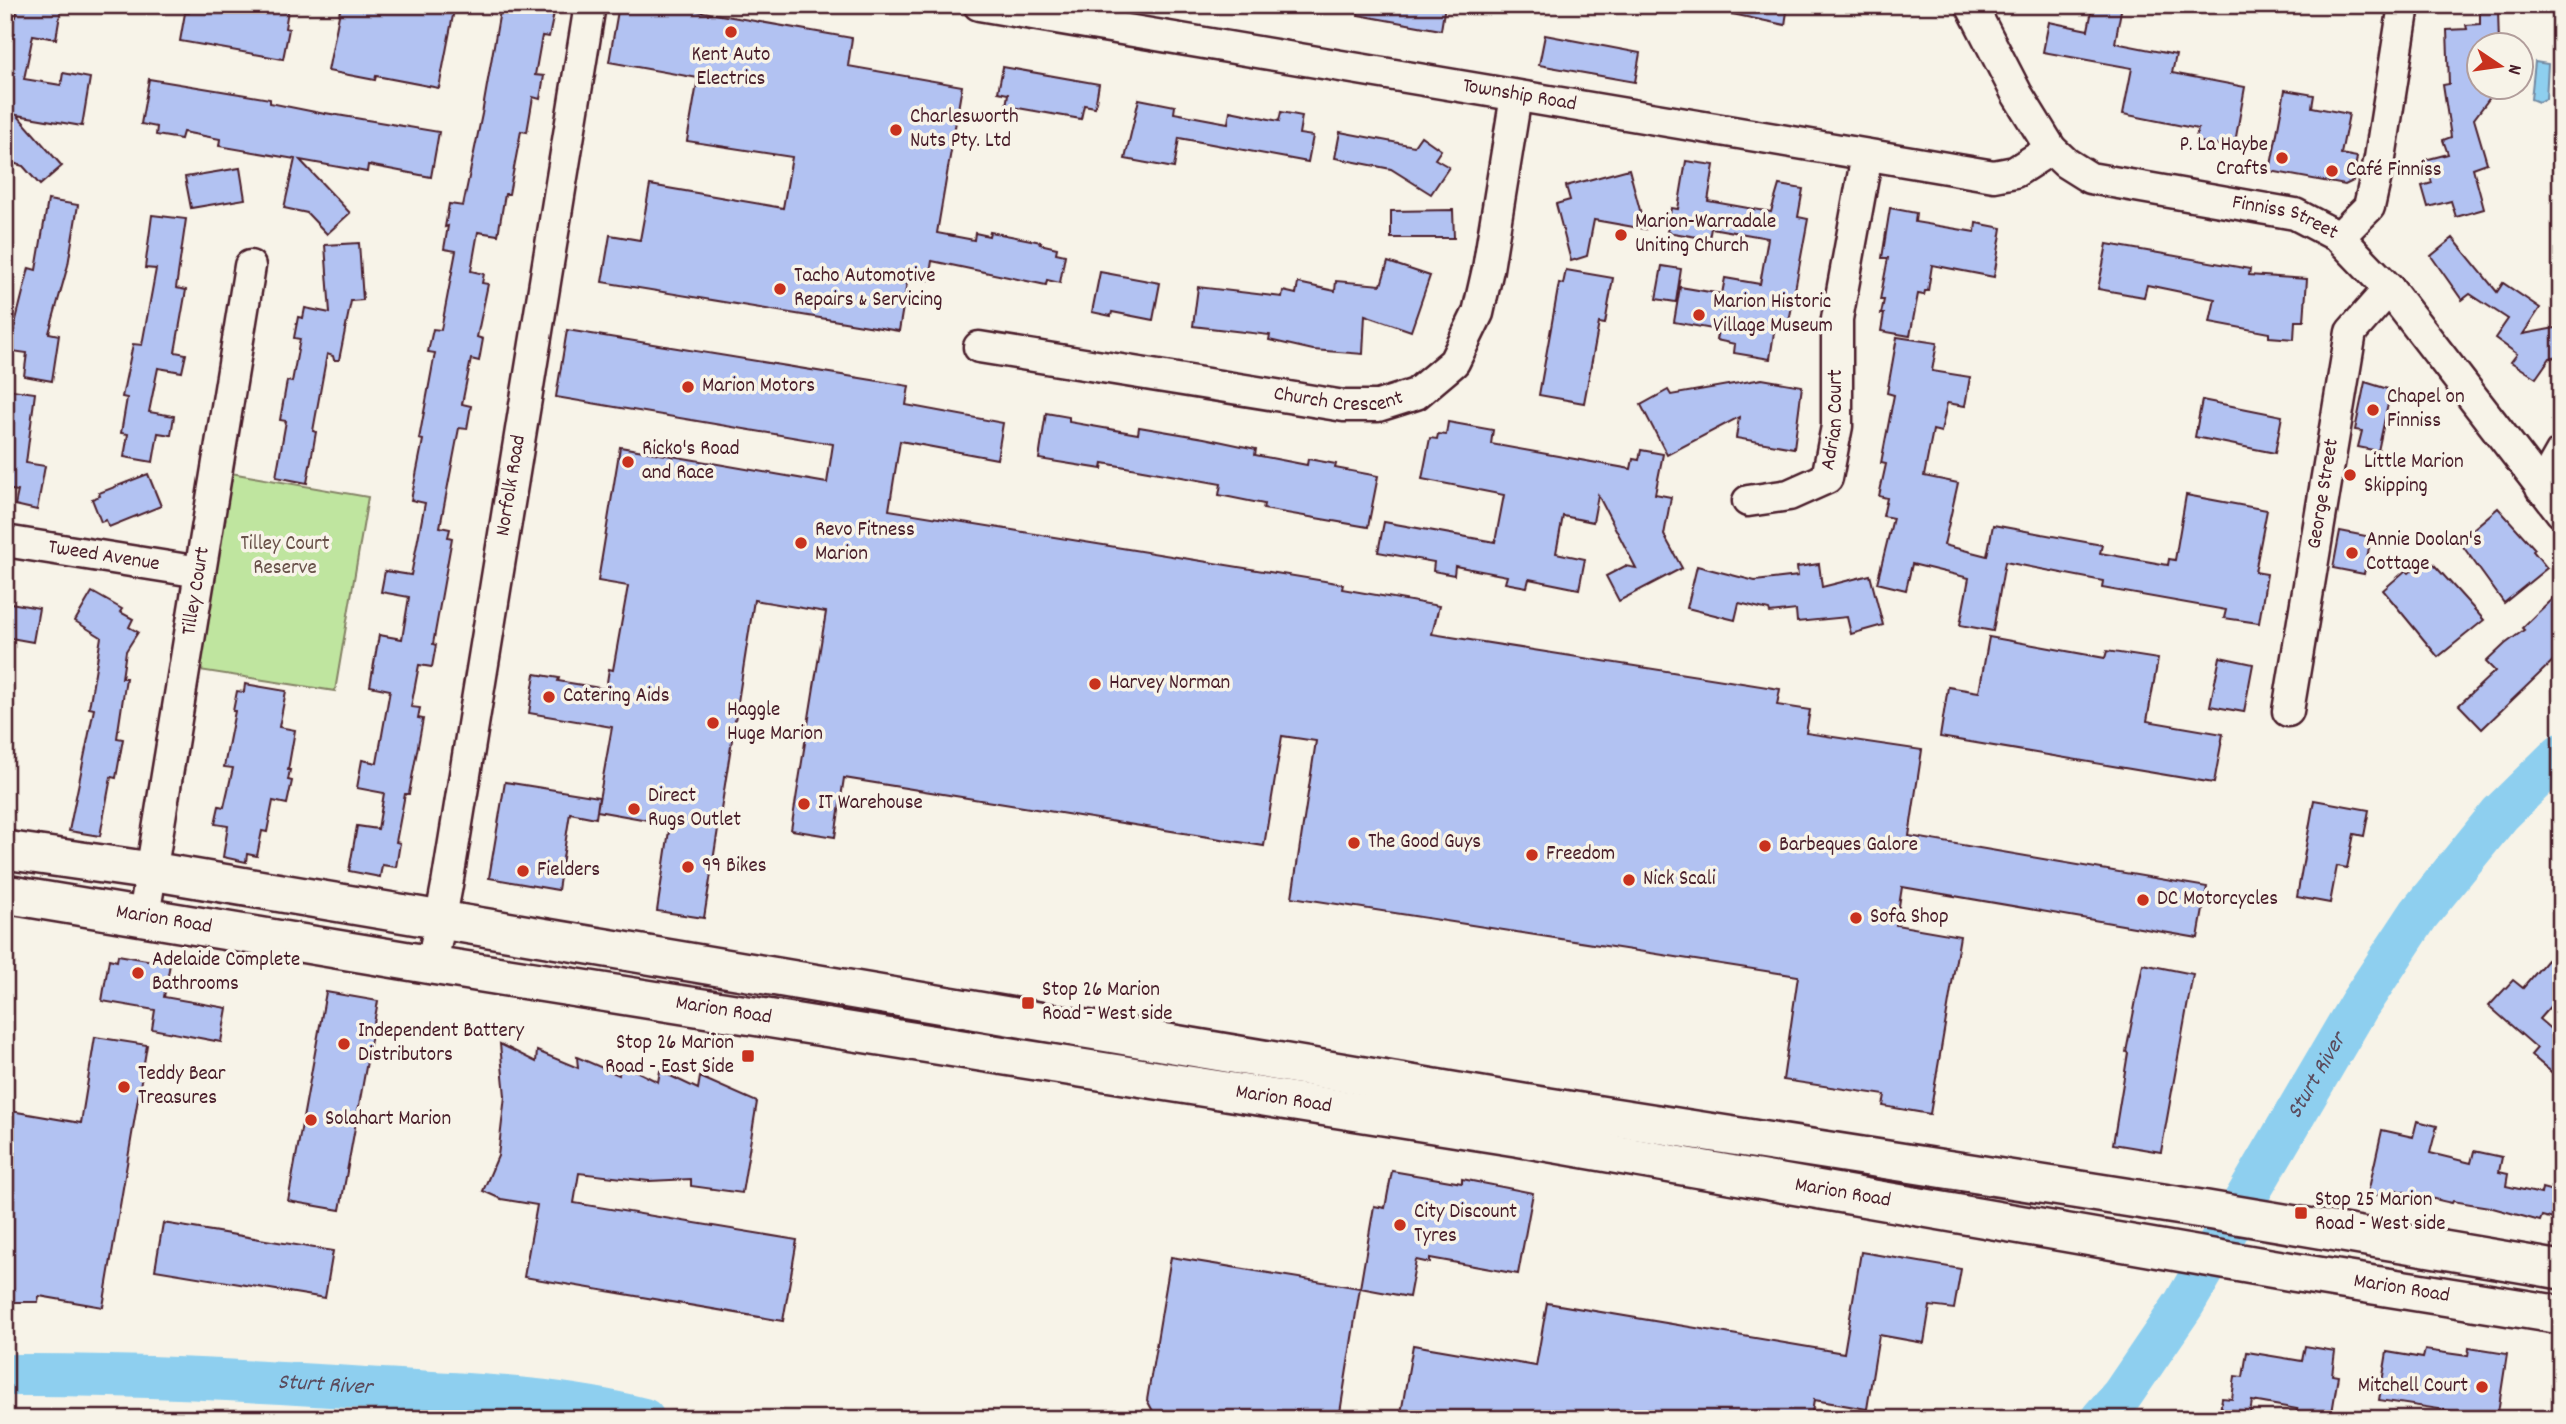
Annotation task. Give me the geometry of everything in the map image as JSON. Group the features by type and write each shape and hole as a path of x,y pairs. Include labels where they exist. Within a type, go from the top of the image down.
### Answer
{"main road":[{"name":"Marion Road","path":"5,850 151,871 1523,1103 2201,1209 2561,1270"},
{"name":"Marion Road","path":"5,894 432,965 1516,1137 2293,1272 2561,1315"}],"street":[{"name":"Norfolk Road","path":"432,965 590,5"},
{"name":"Township Road","path":"979,5 1994,176 2015,172 2051,149"},
{"name":"Finniss Street","path":"1971,5 2017,94 2051,149 2066,163 2090,178 2295,214 2339,237 2389,289 2561,512"},
{"path":"2339,237 2369,207 2380,158 2404,5"},
{"name":"Church Crescent","path":"979,347 1344,406 1378,407 1416,394 1454,362 1478,313 1488,269 1516,96"},
{"name":"Adrian Court","path":"1748,500 1789,495 1827,478 1837,426 1837,319 1867,155"},
{"name":"Tilley Court","path":"144,916 250,267"},
{"name":"George Street","path":"2288,710 2351,332 2389,289"},
{"path":"2541,488 2561,453"},
{"name":"Tweed Avenue","path":"5,541 200,572"}],"green space":[{"name":"Tilley Court Reserve","path":"225,472 368,497 335,691 193,669"}],"water":[{"path":"2535,62 2548,64 2546,99 2538,102 2534,100"}],"building":[{"path":"18,5 58,5 57,8 61,9 56,39 33,35 24,79 61,85 63,73 90,78 82,126 17,115 62,166 40,185 23,166 5,161 5,147 11,128 5,128 5,49 11,16 16,17"},
{"path":"190,5 289,5 285,28 289,29 283,59 180,41 185,13 189,13"},
{"path":"341,5 455,5 439,88 376,76 375,80 328,71"},
{"path":"501,5 548,5 547,12 554,13 549,37 542,36 535,75 544,76 540,99 533,97 527,132 521,131 498,235 478,232 471,271 484,274 482,283 488,284 477,337 483,339 479,361 471,359 462,404 471,406 467,429 459,428 440,527 450,529 448,537 452,538 433,644 436,645 432,667 419,665 411,707 420,708 418,718 423,719 409,794 405,794 396,842 400,843 396,867 382,865 380,877 349,871 357,826 378,829 384,793 357,788 362,760 377,763 390,690 370,686 379,635 402,639 409,597 381,592 385,571 411,575 425,503 411,500 423,440 419,439 435,353 428,352 433,329 441,330 456,251 444,249 448,226 445,227 449,204 463,206"},
{"path":"619,5 663,5 852,38 848,66 962,86 937,233 974,240 975,233 989,236 990,232 1041,242 1040,244 1057,248 1056,253 1065,255 1060,283 1047,280 1046,285 932,261 929,280 908,277 899,331 602,282 610,235 640,240 650,185 783,208 792,157 687,141 698,78 609,62"},
{"path":"1359,5 1445,5 1441,30 1358,15"},
{"path":"1733,5 1788,5 1785,25 1732,14"},
{"path":"2093,5 2122,5 2115,43 2176,55 2172,73 2245,87 2234,148 2195,141 2198,129 2123,114 2132,68 2043,52 2049,22 2088,30"},
{"path":"2498,9 2499,32 2464,32 2464,102 2487,102 2474,119 2487,163 2473,168 2484,209 2456,217 2451,201 2428,207 2422,186 2432,183 2425,160 2448,154 2443,140 2451,137 2443,85 2449,84 2447,30 2467,29 2466,25 2480,24 2480,10"},
{"path":"1545,35 1640,53 1635,82 1539,65"},
{"path":"1003,67 1099,84 1095,107 1084,105 1081,119 1006,106 1008,94 998,92"},
{"path":"149,79 270,99 270,103 325,114 439,132 431,177 368,165 367,172 300,160 350,213 327,234 307,213 284,208 295,159 219,146 220,139 183,132 181,139 156,135 157,127 141,124"},
{"path":"2285,90 2314,95 2312,107 2349,114 2341,154 2357,157 2353,181 2345,185 2270,171"},
{"path":"1139,99 1175,106 1174,113 1228,123 1230,111 1279,121 1281,112 1302,116 1299,134 1313,136 1308,162 1179,138 1174,168 1125,159"},
{"path":"1340,132 1414,146 1421,136 1441,150 1435,159 1449,167 1431,194 1391,169 1335,158"},
{"path":"1686,161 1714,165 1708,201 1771,212 1779,185 1803,189 1798,217 1808,219 1789,322 1776,319 1770,359 1734,353 1735,344 1716,340 1718,330 1674,322 1680,287 1722,294 1725,278 1760,284 1768,238 1711,228 1709,239 1667,232 1671,208 1678,209"},
{"path":"240,168 245,199 191,208 185,177"},
{"path":"1629,169 1645,229 1594,220 1587,256 1571,261 1556,204 1570,200 1566,186"},
{"path":"48,200 78,205 68,265 49,333 59,335 52,381 24,376 27,353 5,350 8,327 14,328 29,268 36,270"},
{"path":"1890,208 1916,213 1915,222 1975,232 1976,223 2002,228 1994,277 1932,265 1928,291 1925,291 1924,295 1918,294 1910,336 1881,331 1884,300 1880,300 1888,258 1882,258"},
{"path":"1453,210 1454,238 1391,238 1391,211"},
{"path":"152,215 186,219 176,288 186,290 175,352 186,354 182,372 158,368 149,412 174,416 171,435 158,433 153,462 124,457 128,434 121,433 127,398 122,397 133,344 142,345 156,269 145,268"},
{"path":"2453,238 2497,292 2503,283 2540,308 2523,334 2561,327 2561,356 2550,358 2536,378 2511,362 2517,354 2495,338 2508,319 2470,294 2462,300 2431,256"},
{"path":"359,243 363,300 351,301 339,360 334,360 333,356 327,354 307,483 276,477 286,421 280,420 287,381 292,382 300,339 294,338 298,317 303,318 305,308 330,313 325,245"},
{"path":"2107,244 2250,269 2249,275 2307,279 2304,321 2295,321 2294,339 2269,337 2269,333 2210,322 2215,299 2147,285 2144,297 2098,289"},
{"path":"1388,262 1430,276 1411,331 1365,315 1363,354 1313,350 1269,340 1270,335 1193,326 1198,287 1282,297 1283,291 1296,294 1298,283 1335,291 1336,281 1381,285"},
{"path":"1662,266 1681,269 1676,302 1656,299"},
{"path":"1566,270 1613,278 1605,324 1599,323 1584,403 1539,395 1559,283 1563,284"},
{"path":"1100,272 1160,283 1153,320 1112,312 1111,316 1092,312"},
{"path":"567,330 909,386 906,405 1003,423 997,459 900,441 889,510 1343,584 1342,589 1439,606 1432,634 1780,689 1777,705 1810,710 1806,733 1922,750 1909,836 2207,887 2198,938 1902,887 1896,925 1960,936 1930,1114 1883,1106 1885,1095 1783,1080 1798,976 1292,897 1316,741 1282,736 1264,846 844,778 835,837 791,830 826,612 754,600 704,918 657,911 670,824 597,811 612,727 529,713 535,674 606,689 609,669 613,670 628,586 598,581 620,447 827,483 833,444 556,397"},
{"path":"1897,337 1937,343 1932,371 1970,377 1965,406 1947,403 1941,432 1933,430 1924,476 1958,483 1944,545 1987,556 1993,525 2102,545 2100,553 2168,565 2169,559 2175,560 2186,495 2267,510 2255,572 2267,574 2259,623 2224,618 2226,610 2102,588 2103,581 2005,562 1993,631 1960,625 1969,578 1912,564 1906,590 1877,583 1893,518 1883,516 1887,498 1879,496 1886,464 1881,463 1894,395 1887,393"},
{"path":"1762,379 1802,386 1794,448 1736,438 1739,417 1667,455 1641,405 1668,390 1671,395"},
{"name":"Chapel on Finniss","path":"2365,382 2391,390 2378,451 2358,447 2362,431 2355,430"},
{"path":"5,389 35,393 26,463 45,466 37,510 15,505 18,491 5,489"},
{"path":"2202,400 2282,416 2275,453 2195,437"},
{"path":"1046,413 1069,417 1069,422 1138,434 1139,427 1204,438 1256,449 1255,455 1307,465 1308,459 1336,464 1335,468 1378,476 1368,527 1263,509 1264,504 1219,495 1221,484 1103,463 1102,469 1039,459"},
{"path":"1448,422 1493,430 1491,444 1631,469 1633,459 1639,460 1641,450 1663,454 1655,494 1671,497 1664,535 1682,568 1619,601 1606,576 1625,566 1636,568 1598,495 1593,522 1563,516 1556,553 1585,559 1579,589 1529,579 1527,587 1505,583 1507,576 1455,566 1454,575 1433,571 1434,562 1378,552 1384,522 1495,542 1504,495 1422,479 1430,438 1437,439 1438,434 1446,435"},
{"path":"148,474 161,506 109,527 106,520 101,522 92,499 100,496 99,493"},
{"path":"2498,508 2535,549 2533,551 2547,568 2504,603 2459,541"},
{"name":"Annie Doolan's Cottage","path":"2340,531 2371,537 2364,574 2333,568"},
{"path":"2428,558 2484,620 2438,657 2383,590 2406,570 2409,573"},
{"path":"1819,564 1822,587 1870,575 1883,625 1851,634 1847,617 1797,622 1796,610 1770,613 1769,610 1739,603 1735,620 1687,608 1697,566 1755,581 1798,576 1797,567"},
{"path":"2561,590 2561,653 2482,729 2459,705 2495,671 2486,662 2524,630 2522,628"},
{"path":"92,592 122,609 120,612 133,619 129,627 138,632 126,651 122,678 126,678 117,738 123,739 116,778 111,777 100,836 69,831 94,709 89,708 101,637 75,621"},
{"path":"5,602 39,608 33,642 5,637"},
{"path":"1989,637 2105,658 2107,651 2158,659 2147,721 2223,734 2214,783 1940,737 1948,687 1979,692"},
{"path":"2220,657 2253,664 2244,712 2210,706"},
{"path":"245,684 286,691 279,727 295,730 288,770 288,780 292,781 287,804 273,801 267,832 262,831 257,856 247,854 246,862 223,857 228,826 215,824 219,806 224,807 233,768 224,767 237,691 244,692"},
{"path":"505,782 599,797 596,818 570,813 558,890 489,878"},
{"path":"2314,800 2369,810 2364,836 2354,834 2347,868 2337,866 2330,903 2297,897"},
{"path":"118,955 170,964 164,997 227,1008 221,1042 152,1029 155,1010 102,1001 109,959 117,961"},
{"path":"2547,960 2561,972 2561,994 2539,1019 2561,1038 2561,1080 2531,1055 2537,1048 2489,1006 2513,980 2523,988"},
{"path":"2143,964 2193,974 2161,1152 2113,1144 2128,1053 2126,1052"},
{"path":"326,992 378,1001 340,1210 288,1201"},
{"path":"95,1037 147,1045 103,1307 39,1296 38,1302 5,1302 5,1110 81,1123"},
{"path":"500,1044 536,1062 537,1051 578,1068 577,1057 619,1075 620,1063 658,1082 660,1071 698,1089 700,1077 757,1102 742,1193 691,1186 691,1179 649,1181 579,1173 574,1203 797,1240 783,1321 524,1277 537,1205 501,1199 483,1191 498,1156 505,1096"},
{"path":"2417,1121 2437,1126 2430,1153 2471,1163 2474,1151 2502,1157 2499,1172 2508,1174 2506,1186 2541,1194 2542,1188 2561,1193 2561,1221 2542,1216 2540,1221 2489,1207 2452,1203 2396,1190 2394,1199 2368,1193 2382,1130 2413,1137"},
{"path":"1392,1171 1462,1183 1462,1179 1533,1193 1518,1274 1430,1258 1430,1263 1416,1260 1409,1297 1360,1288 1374,1206 1385,1208"},
{"path":"163,1223 333,1251 325,1298 155,1270"},
{"path":"1861,1252 1961,1269 1954,1309 1930,1306 1924,1343 1879,1335 1867,1409 1814,1400 1811,1419 1400,1419 1413,1345 1536,1366 1547,1303 1844,1353"},
{"path":"1171,1257 1360,1288 1339,1419 1176,1419 1155,1415 1147,1400"},
{"path":"2305,1346 2335,1351 2332,1375 2338,1376 2331,1419 2295,1419 2297,1409 2252,1401 2249,1419 2219,1419 2222,1398 2232,1399 2235,1376 2243,1377 2247,1352 2302,1361"},
{"path":"2469,1348 2507,1354 2497,1419 2458,1419 2459,1412 2379,1400 2387,1352 2423,1358 2425,1350 2468,1356"}],"waterway":[{"name":"Sturt River","path":"2101,1419 2122,1395 2184,1304 2359,1005 2419,914 2500,814 2561,754"},
{"name":"Sturt River","path":"5,1375 193,1379 480,1395 546,1401 644,1419"}],"place":[{"name":"Kent Auto Electrics","path":"731,32"},
{"name":"Charlesworth Nuts Pty. Ltd","path":"896,130"},
{"name":"P. La Haybe Crafts","path":"2282,158"},
{"name":"Café Finniss","path":"2332,171"},
{"name":"Marion-Warradale Uniting Church","path":"1621,235"},
{"name":"Tacho Automotive Repairs & Servicing","path":"780,289"},
{"name":"Marion Historic Village Museum","path":"1699,315"},
{"name":"Marion Motors","path":"688,387"},
{"name":"Chapel on Finniss","path":"2373,410"},
{"name":"Ricko's Road and Race","path":"628,462"},
{"name":"Little Marion Skipping","path":"2350,475"},
{"name":"Revo Fitness Marion","path":"801,543"},
{"name":"Annie Doolan's Cottage","path":"2352,553"},
{"name":"Harvey Norman","path":"1095,684"},
{"name":"Catering Aids","path":"549,697"},
{"name":"Haggle Huge Marion","path":"713,723"},
{"name":"IT Warehouse","path":"804,804"},
{"name":"Direct Rugs Outlet","path":"634,809"},
{"name":"The Good Guys","path":"1354,843"},
{"name":"Barbeques Galore","path":"1765,846"},
{"name":"Freedom","path":"1532,855"},
{"name":"99 Bikes","path":"688,867"},
{"name":"Fielders","path":"523,871"},
{"name":"Nick Scali","path":"1629,880"},
{"name":"DC Motorcycles","path":"2143,900"},
{"name":"Sofa Shop","path":"1856,918"},
{"name":"Adelaide Complete Bathrooms","path":"138,973"},
{"name":"Stop 26 Marion Road - West side","path":"1028,1003"},
{"name":"Independent Battery Distributors","path":"344,1044"},
{"name":"Stop 26 Marion Road - East Side","path":"748,1056"},
{"name":"Teddy Bear Treasures","path":"124,1087"},
{"name":"Solahart Marion","path":"311,1120"},
{"name":"Stop 25 Marion Road - West side","path":"2301,1213"},
{"name":"City Discount Tyres","path":"1400,1225"},
{"name":"Mitchell Court","path":"2482,1387"}]}
